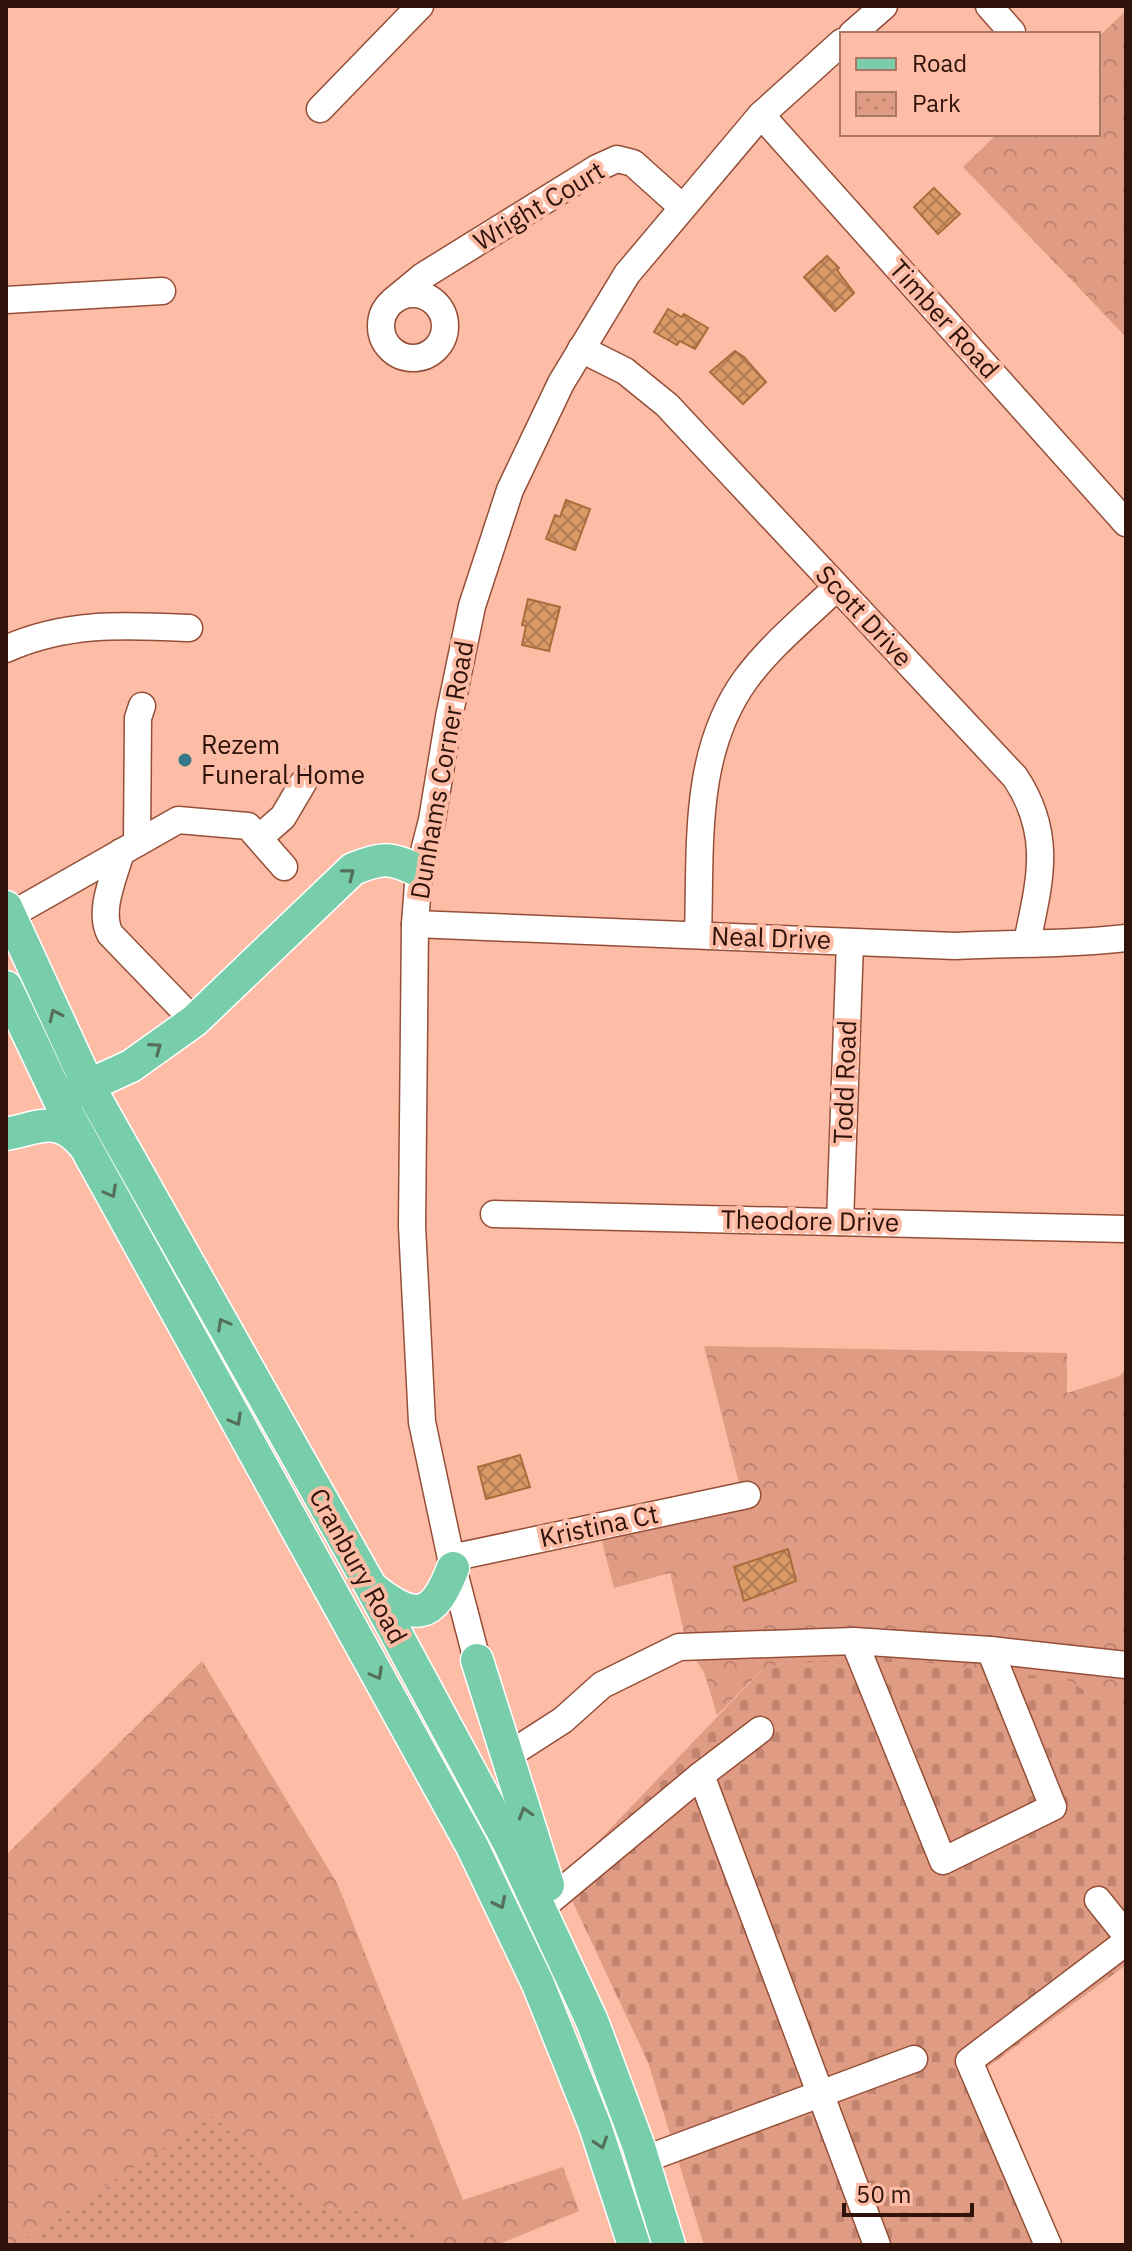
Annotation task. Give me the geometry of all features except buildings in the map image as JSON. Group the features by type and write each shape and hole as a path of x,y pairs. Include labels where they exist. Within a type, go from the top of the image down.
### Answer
{"main road":[{"path":"59,1099 131,1066 194,1021 353,869 378,859 398,861 419,871"},
{"name":"Cranbury Road","path":"7,912 88,1085 371,1587 510,1845 592,2021 643,2160 665,2231"},
{"name":"Cranbury Road","path":"9,1002 59,1099 472,1846 538,1984 595,2126 632,2237"},
{"path":"6,1131 51,1124 74,1134 85,1146"},
{"path":"371,1587 389,1602 410,1612 427,1609 443,1595 452,1563"},
{"path":"472,1846 459,1793 459,1752 476,1701 477,1660"},
{"path":"477,1660 592,2021"}],"street":[{"path":"320,109 420,6"},
{"path":"854,32 884,6"},
{"path":"989,6 1012,32"},
{"name":"Dunhams Corner Road","path":"477,1660 452,1563 422,1422 412,1226 415,924 419,871 432,820 472,606 510,490 561,383 627,274 761,115 840,44"},
{"name":"Timber Road","path":"761,115 1126,523"},
{"name":"Wright Court","path":"394,300 423,276 597,168 617,159 633,163 682,207"},
{"path":"6,300 162,291"},
{"name":"Scott Drive","path":"581,349 625,371 667,405 1006,766 1023,789 1035,814 1042,855 1027,942"},
{"path":"698,935 704,786 718,730 733,698 761,660 837,587"},
{"path":"6,649 36,636 72,628 189,628"},
{"path":"142,706 138,718 129,848 105,915 106,926 110,934 194,1021"},
{"path":"259,838 283,817 303,783"},
{"path":"7,912 178,820 248,826 284,867"},
{"name":"Neal Drive","path":"415,924 955,946 1126,938"},
{"name":"Todd Road","path":"840,1222 850,942"},
{"path":"6,1131 59,1099"},
{"name":"Theodore Drive","path":"494,1214 1126,1229"},
{"name":"Kristina Ct","path":"452,1563 747,1495"},
{"path":"339,1606 371,1587"},
{"path":"854,1641 943,1861 1053,1807 990,1650"},
{"path":"507,1756 563,1720 602,1685 679,1647 854,1641 990,1650 1126,1665"},
{"path":"552,1899 760,1730"},
{"path":"701,1775 877,2245"},
{"path":"1098,1900 1126,1935"},
{"path":"1048,2245 969,2061 1126,1942"},
{"path":"643,2160 914,2059"},
{"path":"632,2237 665,2231"}],"green space":[{"path":"1126,11 1126,337 963,167 995,136 1100,136 1100,35"},
{"path":"704,1346 1067,1353 1067,1393 1120,1376 1126,1368 1126,1712 1064,1679 766,1666 717,1715 704,1672 688,1649 670,1573 614,1588 599,1530 741,1491"},
{"path":"879,1657 1064,1679 1126,1712 1126,1965 965,2084 1035,2245 704,2245 648,2062 562,1879 766,1666"},
{"path":"202,1661 337,1883 463,2200 563,2167 579,2211 497,2245 424,2245 407,2217 310,2205 213,2117 15,2245 6,2245 6,1855"},
{"path":"213,2116 310,2205 407,2217 424,2245 15,2245"}],"place":[{"name":"Rezem Funeral Home","path":"185,760"}]}
